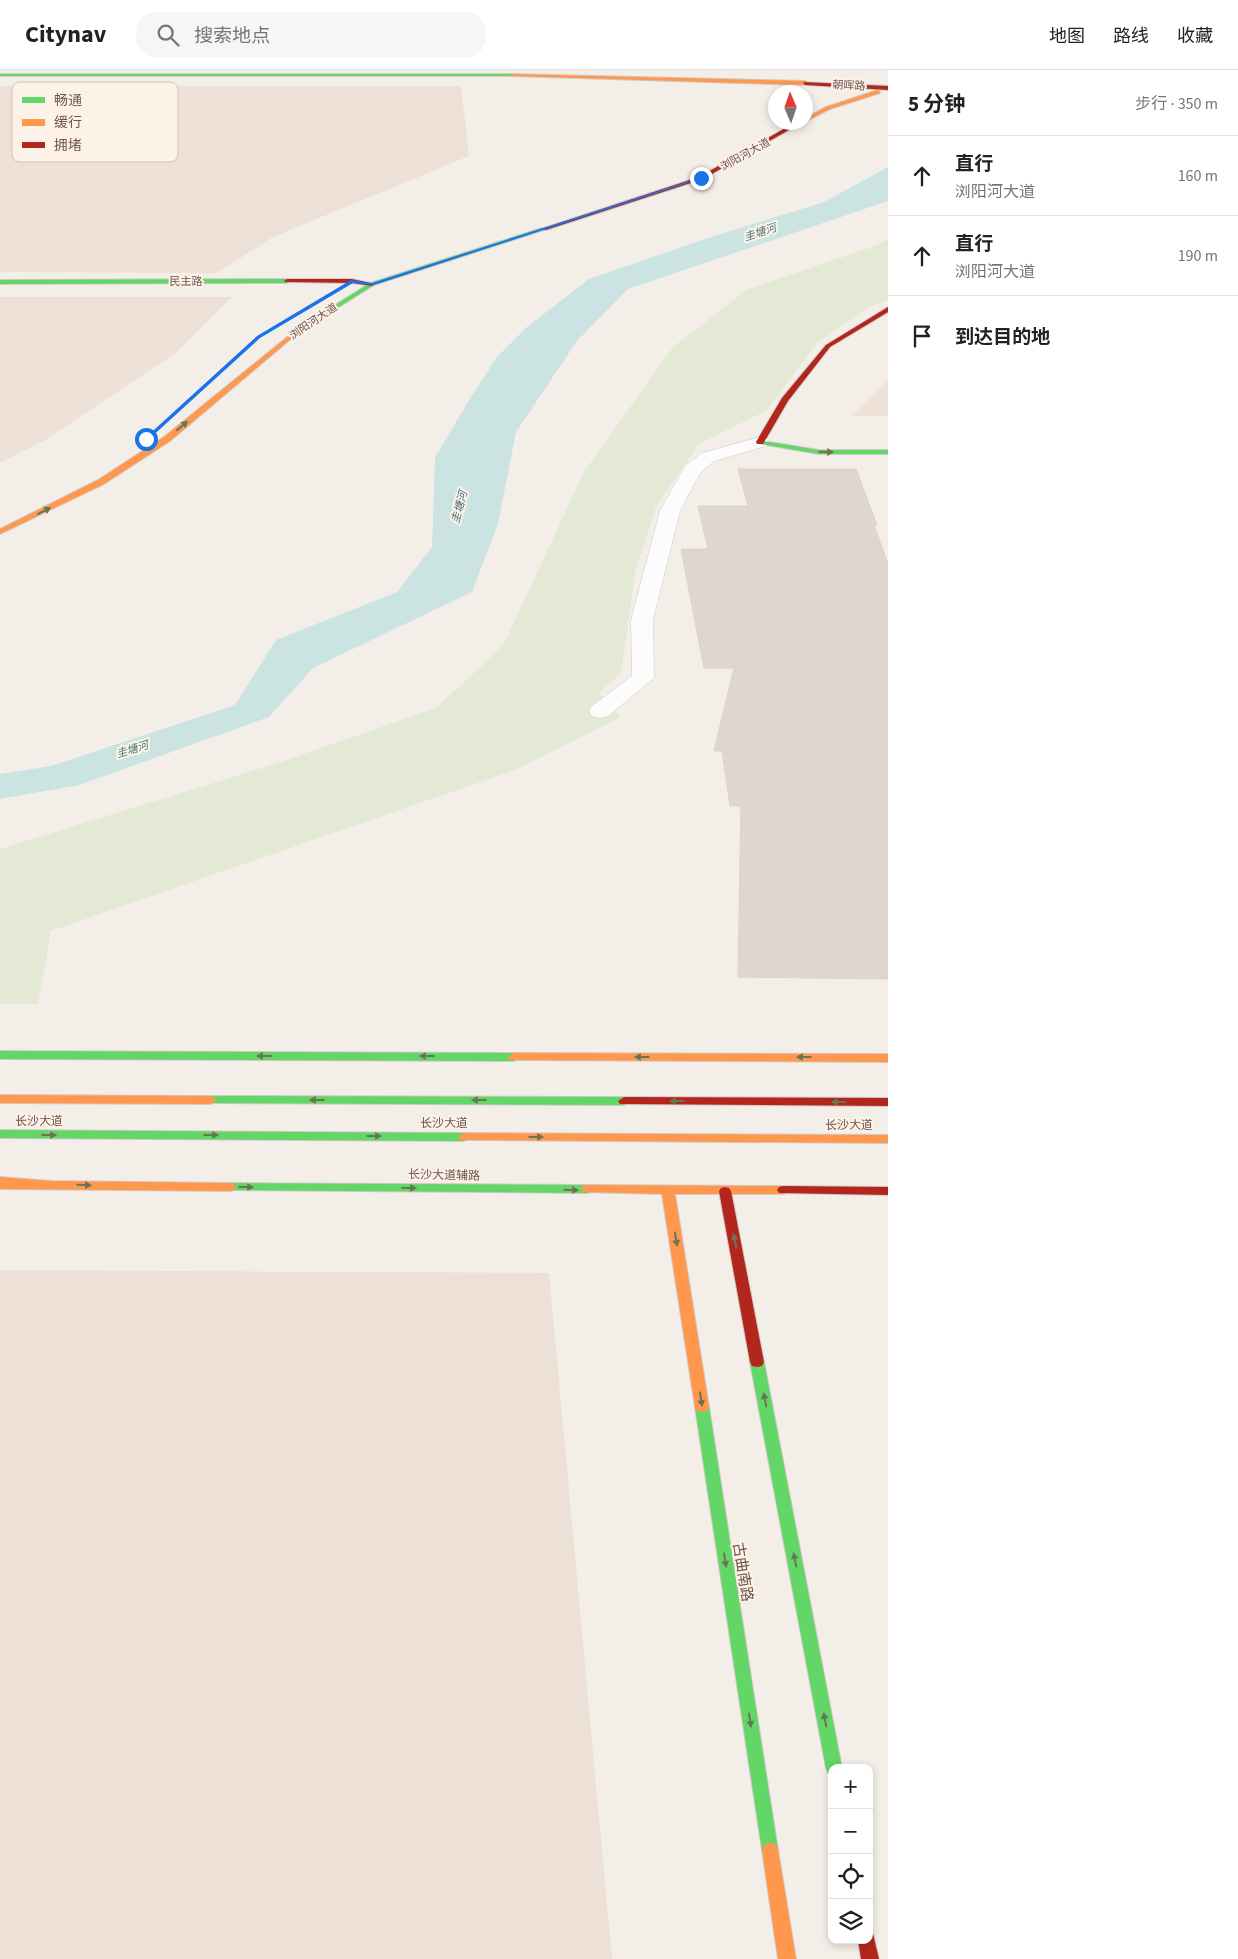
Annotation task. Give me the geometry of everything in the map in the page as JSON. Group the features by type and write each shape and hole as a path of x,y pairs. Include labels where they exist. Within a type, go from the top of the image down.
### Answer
{"main road":[{"name":"朝晖路","path":"557,70 794,77 886,84"},
{"name":"朝晖路","path":"0,75 532,72 866,85 886,84"},
{"path":"813,116 886,84"},
{"path":"813,106 866,85"},
{"name":"浏阳河大道","path":"0,532 102,482 167,439 288,337 354,287 685,174 768,129"},
{"name":"浏阳河大道","path":"354,287 372,284 701,178 787,130"},
{"name":"民主路","path":"0,282 354,287"},
{"name":"民主路","path":"0,288 338,290 354,287"},
{"path":"760,442 785,400 828,346 888,308"},
{"path":"130,449 146,439"},
{"path":"760,442 851,440"},
{"path":"760,442 818,452 888,452"},
{"path":"0,1055 888,1058"},
{"name":"长沙大道","path":"0,1099 888,1102"},
{"name":"长沙大道","path":"0,1134 888,1139"},
{"name":"长沙大道辅路","path":"0,1183 668,1191 888,1191"},
{"name":"古曲南路","path":"668,1191 788,1959"},
{"path":"725,1191 833,1764"},
{"path":"868,1944 870,1959"}],"street":[{"path":"600,711 642,678 642,620 670,511 692,470 708,457 760,442"}],"shaded area":[{"path":"0,86 12,86 12,162 178,162 178,86 461,86 469,156 273,237 217,273 0,272"},
{"path":"0,297 232,297 177,352 45,440 0,463"},
{"path":"888,381 888,416 853,416"},
{"path":"0,1270 549,1273 612,1959 0,1959"}],"green space":[{"path":"888,239 888,300 866,309 818,342 766,411 699,444 656,507 636,568 621,673 599,693 621,717 515,770 51,931 38,1004 0,1004 0,849 281,762 436,708 503,646 584,472 673,347 748,289 875,246"}],"water":[{"name":"圭塘河","path":"888,167 888,201 628,289 577,341 516,432 498,524 472,592 313,668 269,717 79,785 0,799 0,774 51,766 235,705 276,640 397,592 432,547 435,458 469,400 497,357 527,327 589,279 711,237 824,202"}],"building":[{"path":"738,469 856,469 877,525 874,525 888,564 888,979 738,977 741,806 730,806 722,751 714,751 734,668 704,668 681,549 708,549 698,506 748,506"}],"traffic: fast":[{"path":"0,75 512,75"},
{"path":"297,331 372,284 544,229"},
{"path":"0,282 287,281"},
{"path":"760,442 819,452 888,452"},
{"path":"0,1055 514,1057"},
{"path":"211,1100 624,1101"},
{"path":"0,1134 464,1137"},
{"path":"230,1187 587,1189"},
{"path":"757,1362 833,1764"},
{"path":"702,1407 770,1850"}],"traffic: slow":[{"path":"512,75 805,83"},
{"path":"813,116 828,108 878,92"},
{"path":"0,532 101,482 167,439 297,331"},
{"path":"514,1057 888,1058"},
{"path":"0,1099 211,1100"},
{"path":"464,1137 888,1139"},
{"path":"0,1181 49,1185"},
{"path":"0,1185 230,1187"},
{"path":"587,1189 783,1190"},
{"path":"668,1191 702,1407"},
{"path":"770,1850 787,1959"}],"traffic: jam":[{"path":"805,83 888,88"},
{"path":"544,229 701,178 787,130"},
{"path":"287,281 352,281 372,284"},
{"path":"760,442 785,400 828,346 888,309"},
{"path":"624,1101 888,1102"},
{"path":"783,1190 888,1191"},
{"path":"725,1191 757,1362"},
{"path":"868,1944 870,1959"}],"route":[{"path":"146,439 259,337 352,281 372,284 701,178"}]}
